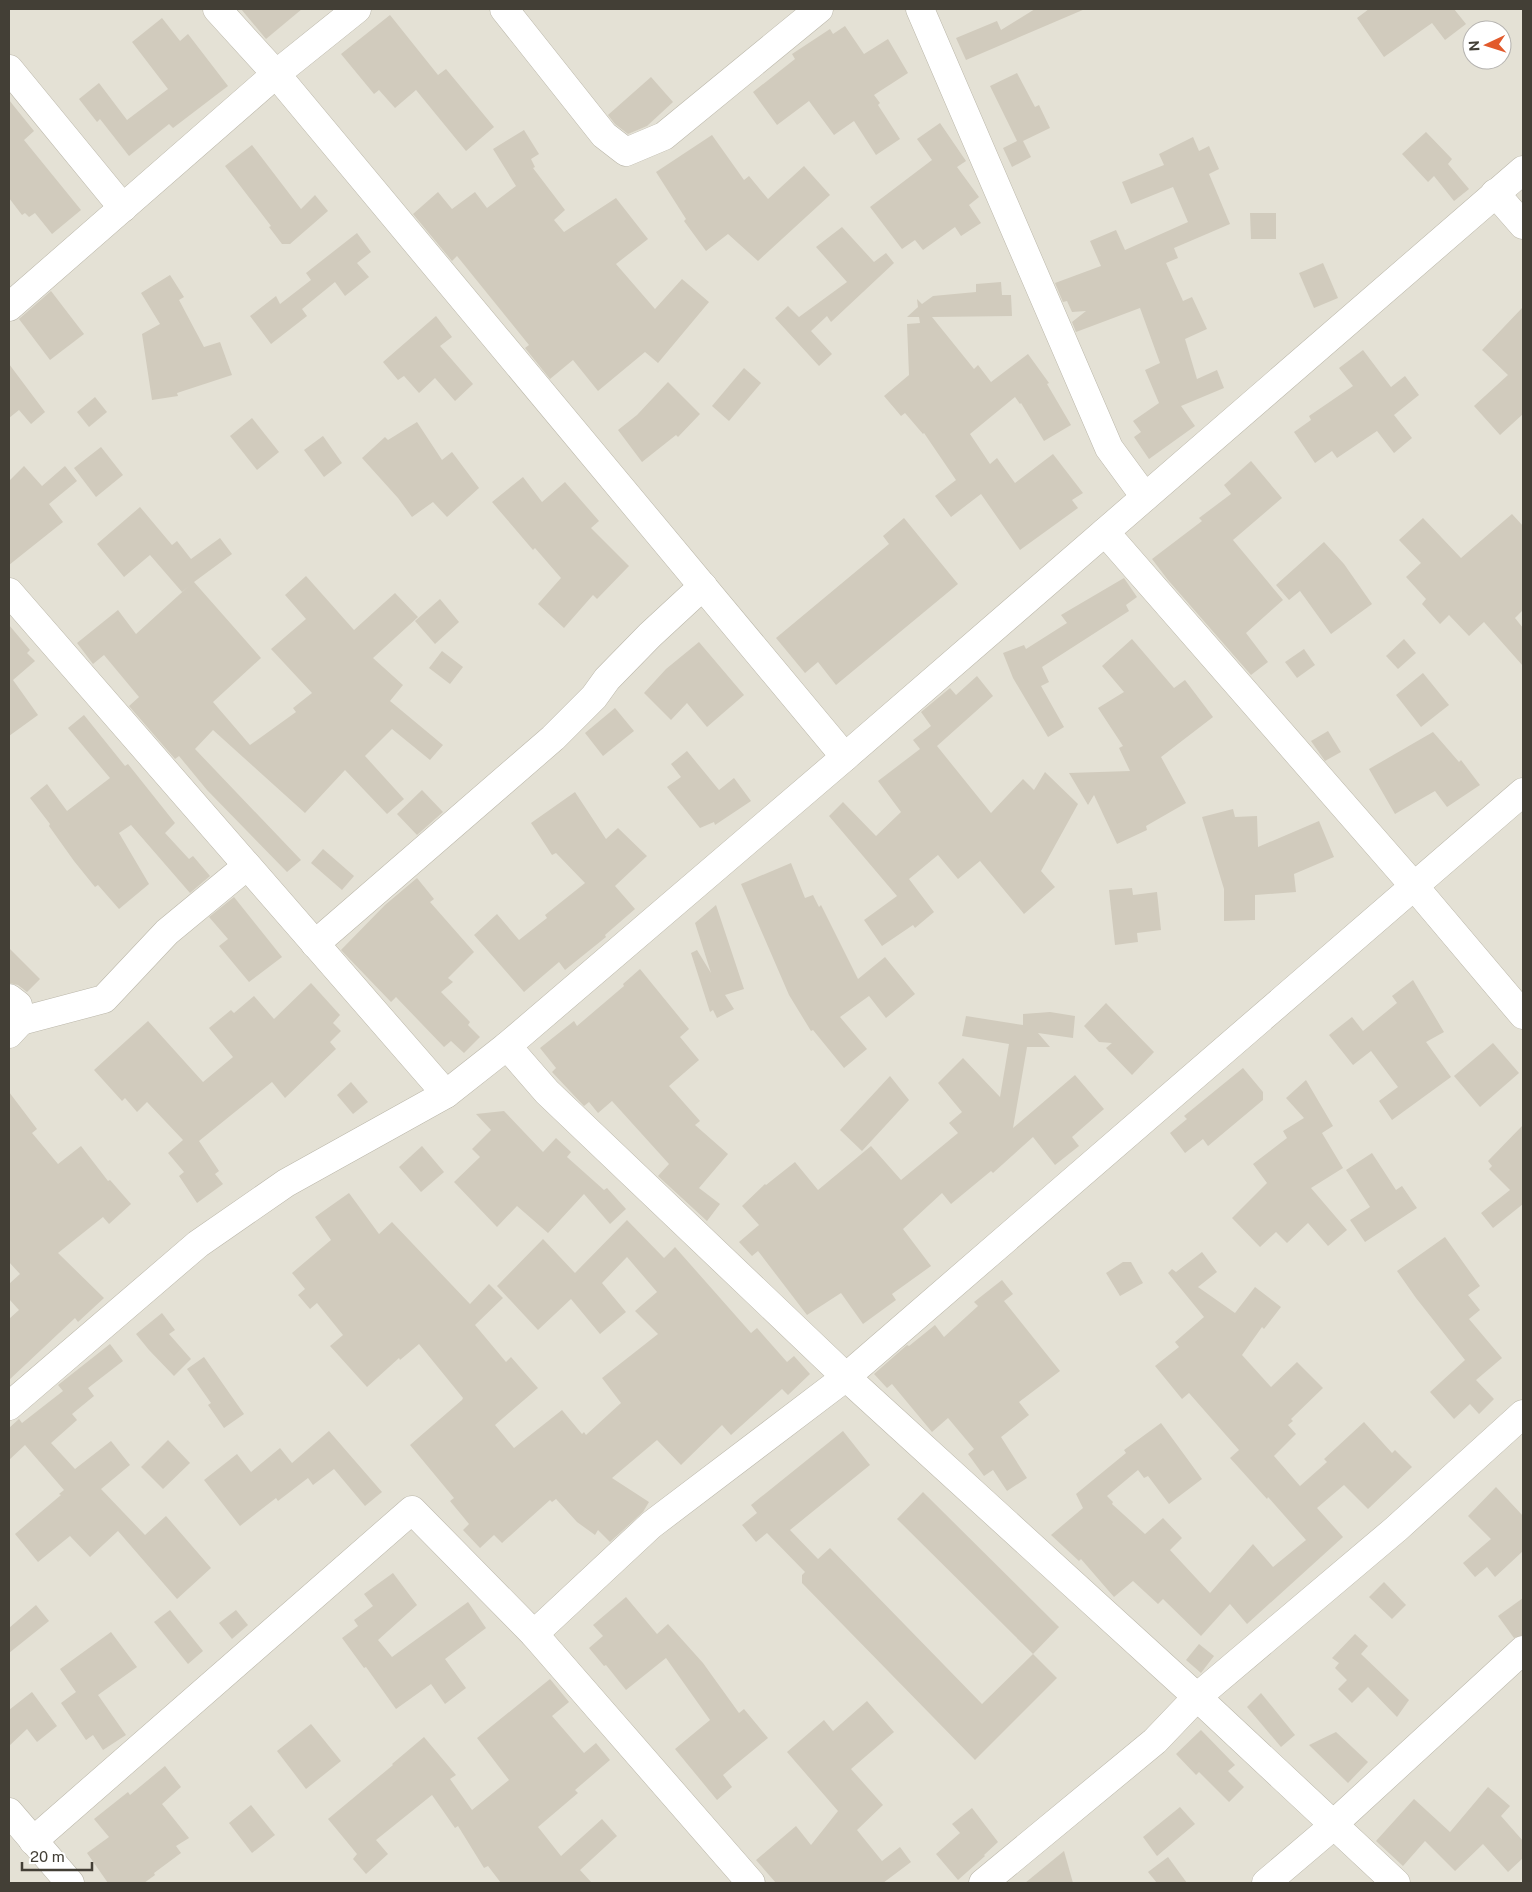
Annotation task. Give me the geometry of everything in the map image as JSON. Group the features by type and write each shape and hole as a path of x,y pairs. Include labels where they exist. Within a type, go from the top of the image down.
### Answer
{"street":[{"path":"217,9 276,74 845,757"},
{"path":"9,307 276,74 357,9"},
{"path":"504,9 604,135 626,152 664,136 819,9"},
{"path":"920,9 1109,448 1145,496"},
{"path":"9,69 122,208"},
{"path":"9,1406 198,1244 286,1184 446,1094 506,1046 845,757 1523,170"},
{"path":"1495,193 1523,225"},
{"path":"1104,532 1414,886 1523,1015"},
{"path":"315,944 553,738 594,697 607,680 650,634 703,586"},
{"path":"9,592 446,1094"},
{"path":"534,1634 651,1525 846,1377 1523,792"},
{"path":"13,1018 104,999 167,932 247,866"},
{"path":"506,1046 548,1092 846,1377 1396,1883"},
{"path":"983,1883 1155,1741 1196,1697 1396,1529 1523,1414"},
{"path":"33,1840 412,1510 534,1634 751,1883"},
{"path":"1266,1883 1334,1826 1339,1819 1523,1650"},
{"path":"9,1812 70,1883"}],"shaded area":[{"path":"9,9 1523,9 1523,1883 9,1883"}],"building":[{"path":"241,9 302,9 266,39"},
{"path":"1035,9 1085,9 966,60 956,38 997,21 1001,30"},
{"path":"1369,9 1454,9 1463,20 1462,27 1445,40 1432,23 1384,57 1357,18"},
{"path":"390,15 438,75 446,69 494,127 466,151 416,90 395,108 379,90 374,94 341,54"},
{"path":"162,18 180,41 188,34 228,86 173,128 169,124 129,156 100,119 97,122 79,99 99,83 127,120 168,89 132,42"},
{"path":"845,26 864,54 888,39 908,73 874,95 880,103 878,105 900,139 876,155 854,121 834,135 809,101 777,125 753,92 795,59 792,54 830,29 833,34"},
{"path":"1017,73 1035,107 1039,105 1050,128 1023,141 1031,157 1012,167 1003,148 1017,141 990,86"},
{"path":"651,77 673,102 647,126 628,134 615,124 608,115"},
{"path":"9,100 34,131 24,140 81,210 52,234 35,213 29,217 25,213 22,215 9,198"},
{"path":"940,123 966,161 957,167 979,197 969,205 981,223 961,236 955,227 923,250 915,240 902,249 870,207 932,160 917,139"},
{"path":"524,130 539,154 531,159 535,167 533,168 565,210 554,220 564,232 616,198 648,239 616,264 655,309 682,279 709,302 658,363 645,352 598,391 573,360 550,379 525,348 529,345 457,256 452,261 413,214 438,192 452,209 475,192 487,208 516,186 493,149"},
{"path":"1426,132 1452,159 1448,164 1469,189 1454,201 1434,176 1428,182 1402,154"},
{"path":"712,135 744,180 749,176 768,199 804,166 830,195 758,261 728,234 706,251 684,221 686,219 656,172"},
{"path":"1193,137 1199,151 1209,146 1219,169 1209,174 1230,224 1174,248 1178,258 1166,263 1183,301 1192,297 1207,329 1185,339 1197,379 1217,370 1224,388 1181,406 1195,426 1149,459 1134,437 1141,432 1133,421 1159,403 1145,370 1160,363 1140,308 1076,332 1072,322 1086,311 1072,312 1067,301 1063,302 1055,283 1101,266 1090,241 1116,230 1125,250 1188,222 1173,187 1131,204 1122,182 1164,165 1159,154"},
{"path":"252,145 301,209 315,195 328,211 290,244 282,244 269,227 271,226 225,166"},
{"path":"1250,213 1276,213 1276,239 1251,239"},
{"path":"842,227 874,262 886,253 894,263 831,322 827,316 811,331 832,354 819,366 775,318 788,306 799,317 847,282 816,247"},
{"path":"357,233 371,252 357,263 369,277 345,296 335,282 302,309 307,316 271,344 250,316 276,296 280,304 311,280 306,273"},
{"path":"1323,263 1338,298 1314,308 1299,273"},
{"path":"170,275 184,297 179,300 204,347 220,342 232,375 177,393 178,396 152,400 142,334 160,324 141,293"},
{"path":"1001,282 1002,295 1011,295 1012,316 932,317 974,369 978,365 991,382 1028,354 1049,383 1047,384 1071,425 1044,441 1021,403 1015,397 970,434 990,464 997,458 1015,483 1053,454 1083,493 1072,500 1078,508 1020,550 981,494 951,517 935,496 956,480 924,433 905,413 901,416 884,396 909,375 907,324 920,323 919,317 907,317 918,307 917,299 922,304 933,296 976,292 976,284"},
{"path":"51,291 84,334 50,360 19,319"},
{"path":"1523,307 1523,414 1500,435 1474,406 1508,375 1482,350"},
{"path":"436,316 452,337 440,346 473,384 455,401 435,378 419,393 404,376 398,380 383,362"},
{"path":"1363,350 1391,387 1405,376 1419,395 1394,415 1412,438 1394,453 1377,431 1337,458 1332,451 1315,463 1294,432 1311,420 1309,416 1353,386 1339,368"},
{"path":"9,364 45,412 31,424 19,410 9,418"},
{"path":"744,368 761,383 729,421 712,406"},
{"path":"668,382 700,414 678,437 676,435 642,462 618,430 637,415"},
{"path":"95,397 107,412 89,427 77,412"},
{"path":"252,418 279,452 257,470 230,436"},
{"path":"417,422 442,460 452,452 479,488 447,517 433,502 412,517 398,498 362,458 385,437 388,440"},
{"path":"323,436 342,463 324,477 304,450"},
{"path":"101,447 123,475 96,497 74,468"},
{"path":"1251,461 1282,498 1233,540 1283,600 1246,633 1268,662 1251,675 1152,559 1202,521 1199,518 1231,494 1224,485"},
{"path":"24,466 42,486 65,466 77,481 49,504 63,522 9,565 9,481"},
{"path":"523,477 542,502 565,482 599,521 591,528 629,566 597,599 593,595 564,628 538,604 561,578 535,548 533,550 492,502"},
{"path":"140,507 172,545 177,541 191,559 220,538 232,554 194,582 261,658 213,702 250,745 296,712 293,708 312,693 271,649 306,619 285,595 306,576 354,630 395,593 418,617 373,658 403,685 390,701 443,745 430,760 392,729 365,756 404,799 387,814 345,770 305,813 213,730 195,749 301,860 287,872 207,790 179,756 175,759 129,706 139,697 104,655 93,664 77,643 118,610 136,634 190,585 182,592 150,555 124,577 97,544"},
{"path":"1512,514 1523,526 1523,610 1515,618 1523,628 1523,666 1484,622 1469,636 1449,615 1440,624 1422,604 1426,599 1406,577 1421,563 1399,540 1423,518 1461,558"},
{"path":"904,518 958,584 836,685 818,662 805,673 776,638 889,544 883,536"},
{"path":"1324,542 1344,564 1372,604 1331,634 1300,591 1289,600 1276,585"},
{"path":"1124,578 1137,597 1126,605 1129,611 1042,667 1049,682 1041,686 1064,727 1048,737 1013,678 1003,653 1024,645 1026,649 1067,623 1061,615"},
{"path":"440,599 459,622 435,644 415,621"},
{"path":"9,625 30,650 27,653 35,661 13,680 38,715 9,736"},
{"path":"1132,639 1174,688 1185,680 1213,717 1161,757 1186,803 1146,826 1147,830 1117,844 1094,795 1088,805 1069,773 1130,771 1119,748 1123,746 1098,708 1124,692 1102,666"},
{"path":"1404,639 1416,653 1398,669 1386,656"},
{"path":"699,642 744,695 707,727 687,703 671,720 644,693 666,669"},
{"path":"1304,649 1315,665 1297,678 1285,662"},
{"path":"442,651 463,667 450,684 429,668"},
{"path":"1423,673 1449,705 1421,727 1396,695"},
{"path":"977,676 993,696 937,746 991,813 1023,779 1034,790 1045,772 1078,804 1041,871 1055,887 1024,914 980,861 958,879 938,855 909,879 934,912 915,928 913,925 882,946 864,920 897,896 829,816 843,802 876,836 901,812 878,781 920,749 913,740 931,726 921,712 950,688 956,695"},
{"path":"615,708 634,731 603,756 585,733"},
{"path":"84,715 125,766 128,764 175,823 165,833 189,859 193,856 210,876 190,893 131,825 119,833 149,884 119,909 98,885 95,887 74,861 49,826 50,824 30,798 47,784 67,811 110,778 68,728"},
{"path":"1328,731 1341,752 1325,761 1311,741"},
{"path":"1433,732 1459,762 1461,760 1480,785 1447,807 1435,791 1395,814 1369,769"},
{"path":"687,751 719,790 734,778 751,801 715,825 714,822 700,828 667,787 681,777 671,764"},
{"path":"422,790 443,812 417,835 397,814"},
{"path":"575,792 606,839 618,828 647,856 615,886 635,909 605,935 606,937 565,970 559,962 524,992 474,935 497,914 519,940 547,918 545,915 585,883 556,853 552,855 531,823"},
{"path":"1233,809 1235,817 1257,816 1258,847 1319,821 1334,857 1294,874 1296,892 1255,895 1255,920 1224,921 1224,889 1202,817"},
{"path":"323,849 354,876 342,890 311,863"},
{"path":"791,863 805,898 813,895 819,907 821,905 858,979 885,957 915,994 886,1018 869,996 840,1017 867,1049 844,1068 813,1030 811,1031 789,995 741,884"},
{"path":"417,878 434,899 430,902 474,952 448,978 453,982 441,992 470,1022 468,1025 480,1037 464,1053 451,1041 444,1047 396,997 391,1002 341,950 385,905"},
{"path":"1132,888 1133,895 1157,892 1161,930 1137,933 1138,942 1115,945 1109,890"},
{"path":"234,897 282,957 249,982 219,946 228,939 209,917"},
{"path":"716,905 744,989 725,995 734,1009 717,1018 713,1010 710,1012 691,953 697,950 711,973 695,923"},
{"path":"9,948 40,979 27,992 18,985 9,983"},
{"path":"640,969 689,1029 680,1037 699,1060 669,1086 700,1121 695,1125 728,1154 699,1188 720,1204 707,1221 658,1176 669,1164 612,1101 598,1113 589,1102 584,1106 552,1072 556,1068 540,1048 574,1021 577,1026 624,986 623,984"},
{"path":"1413,980 1444,1032 1426,1042 1451,1077 1392,1120 1379,1101 1398,1087 1371,1051 1353,1065 1329,1035 1352,1017 1363,1031 1397,1003 1392,996"},
{"path":"311,983 340,1015 333,1023 341,1031 330,1042 336,1049 285,1098 272,1082 199,1141 219,1171 215,1174 223,1184 197,1203 179,1176 184,1172 168,1153 183,1140 147,1102 137,1112 125,1098 122,1101 94,1070 148,1021 203,1082 233,1057 209,1028 231,1010 234,1013 254,996 274,1019"},
{"path":"1106,1003 1154,1052 1132,1075 1106,1048 1112,1043 1099,1042 1084,1026"},
{"path":"1050,1012 1075,1016 1073,1038 1038,1033 1050,1047 1027,1047 1013,1128 1075,1075 1104,1109 1072,1137 1079,1146 1055,1165 1033,1137 993,1173 991,1171 951,1204 942,1193 903,1229 931,1266 892,1294 896,1300 863,1324 841,1293 807,1315 758,1251 752,1256 739,1242 759,1225 742,1206 765,1184 795,1162 818,1190 871,1146 901,1180 958,1133 949,1123 962,1112 938,1083 963,1058 1000,1097 1009,1044 962,1036 966,1016 1023,1025 1023,1014"},
{"path":"1493,1043 1519,1073 1480,1107 1454,1076"},
{"path":"1243,1068 1263,1092 1263,1100 1208,1146 1203,1139 1185,1153 1170,1133 1187,1119 1184,1116"},
{"path":"890,1076 909,1100 862,1151 840,1130"},
{"path":"1306,1080 1333,1126 1322,1133 1343,1168 1311,1188 1347,1230 1328,1246 1308,1223 1287,1243 1276,1232 1260,1247 1232,1218 1267,1183 1253,1164 1287,1138 1283,1131 1304,1118 1286,1098"},
{"path":"351,1082 368,1102 353,1114 337,1095"},
{"path":"9,1092 37,1129 32,1133 58,1164 81,1146 108,1181 110,1180 131,1204 109,1224 103,1217 58,1253 104,1298 78,1322 75,1318 9,1380 9,1319 19,1310 9,1299 9,1284 20,1274 9,1262"},
{"path":"504,1111 543,1152 556,1138 571,1152 567,1157 604,1190 607,1188 626,1209 610,1224 584,1194 548,1233 517,1206 497,1227 454,1182 480,1157 472,1149 491,1130 476,1114"},
{"path":"1523,1125 1523,1204 1493,1228 1481,1213 1510,1190 1489,1169 1492,1166 1488,1161"},
{"path":"422,1146 444,1172 421,1192 399,1167"},
{"path":"1372,1153 1396,1190 1402,1186 1417,1208 1365,1242 1350,1220 1370,1207 1346,1170"},
{"path":"349,1193 379,1234 392,1222 470,1304 489,1284 503,1298 475,1325 506,1362 511,1357 538,1388 495,1425 514,1448 562,1410 582,1434 584,1432 586,1435 621,1403 602,1378 658,1334 635,1311 657,1292 627,1257 602,1283 626,1312 600,1334 571,1299 538,1330 497,1286 543,1239 575,1273 627,1220 664,1258 675,1247 751,1333 757,1328 787,1362 794,1356 810,1374 788,1395 782,1389 731,1435 722,1425 681,1465 657,1440 612,1478 649,1502 643,1512 610,1542 598,1530 595,1535 577,1522 556,1499 552,1502 550,1500 502,1543 494,1535 480,1548 463,1530 469,1524 450,1501 454,1498 410,1445 463,1398 419,1344 400,1360 399,1358 367,1387 330,1346 343,1335 317,1303 310,1309 298,1295 305,1289 292,1273 331,1240 315,1217"},
{"path":"1445,1237 1480,1286 1468,1295 1480,1310 1469,1319 1502,1358 1476,1380 1494,1399 1479,1414 1470,1404 1454,1419 1430,1392 1465,1360 1397,1271"},
{"path":"1202,1252 1217,1272 1198,1287 1235,1313 1255,1287 1281,1307 1264,1329 1262,1327 1242,1355 1271,1387 1297,1362 1323,1388 1291,1419 1293,1421 1288,1425 1296,1434 1274,1456 1300,1486 1327,1462 1324,1459 1364,1422 1392,1453 1395,1450 1412,1467 1368,1509 1344,1485 1317,1508 1343,1537 1247,1624 1230,1604 1201,1636 1163,1599 1158,1604 1133,1581 1114,1597 1081,1559 1079,1561 1051,1535 1083,1508 1076,1494 1126,1453 1124,1450 1161,1423 1202,1479 1169,1504 1148,1476 1144,1478 1138,1470 1107,1496 1113,1502 1112,1504 1145,1534 1163,1518 1182,1538 1170,1550 1210,1593 1253,1544 1273,1567 1306,1540 1230,1458 1239,1450 1189,1393 1182,1399 1155,1366 1179,1347 1175,1342 1204,1317 1168,1273 1172,1269 1176,1272"},
{"path":"1123,1262 1131,1262 1143,1283 1120,1296 1106,1273"},
{"path":"1002,1280 1013,1294 1004,1301 1060,1371 1019,1402 1029,1415 1001,1437 1027,1478 1007,1491 993,1470 984,1476 968,1454 974,1449 948,1418 932,1432 892,1384 887,1388 874,1374 907,1345 909,1346 935,1325 944,1337 978,1306 974,1302"},
{"path":"162,1313 175,1330 169,1334 191,1359 174,1376 136,1334"},
{"path":"110,1344 123,1361 88,1388 94,1396 72,1414 77,1420 51,1443 75,1469 111,1441 130,1465 101,1489 145,1535 166,1516 211,1568 177,1599 118,1531 90,1557 70,1536 38,1562 15,1534 61,1495 59,1494 64,1490 25,1445 9,1460 9,1428 19,1419 22,1423 63,1391 58,1385"},
{"path":"204,1357 244,1414 224,1428 208,1405 211,1403 187,1369"},
{"path":"329,1431 382,1492 365,1506 334,1469 313,1485 308,1478 278,1501 276,1498 240,1526 204,1480 237,1454 251,1472 280,1448 292,1463"},
{"path":"843,1431 870,1465 790,1530 818,1559 830,1548 982,1704 1033,1654 1057,1678 975,1760 802,1583 802,1575 805,1572 767,1533 756,1542 742,1525 757,1513 751,1505"},
{"path":"168,1440 190,1463 163,1489 141,1467"},
{"path":"1496,1487 1523,1516 1523,1551 1495,1577 1487,1567 1475,1577 1463,1563 1491,1539 1468,1516"},
{"path":"923,1492 1059,1627 1033,1654 897,1519"},
{"path":"393,1573 417,1605 378,1640 392,1657 468,1602 486,1628 445,1659 466,1688 445,1704 431,1684 396,1709 366,1667 364,1668 342,1638 358,1626 354,1620 373,1606 364,1594"},
{"path":"1384,1582 1406,1605 1392,1619 1369,1597"},
{"path":"626,1597 657,1634 668,1624 703,1663 739,1713 744,1709 768,1738 723,1775 732,1787 717,1800 675,1749 710,1720 666,1658 626,1690 606,1665 604,1666 589,1648 603,1636 593,1625"},
{"path":"1523,1598 1523,1635 1514,1638 1498,1616"},
{"path":"36,1605 49,1621 9,1653 9,1628"},
{"path":"170,1610 203,1651 188,1664 154,1622"},
{"path":"236,1610 248,1625 232,1639 219,1623"},
{"path":"111,1632 137,1667 98,1695 126,1735 103,1750 93,1735 86,1740 61,1703 76,1692 60,1669"},
{"path":"1355,1634 1368,1646 1361,1654 1409,1700 1397,1717 1368,1687 1352,1703 1338,1689 1347,1680 1335,1668 1339,1663 1332,1658"},
{"path":"1199,1644 1214,1656 1201,1673 1186,1660"},
{"path":"550,1679 569,1702 552,1716 584,1753 596,1743 610,1760 575,1790 578,1793 538,1827 561,1856 602,1819 617,1836 580,1870 592,1883 501,1883 488,1866 484,1868 458,1826 455,1828 432,1795 376,1840 388,1854 366,1874 353,1859 357,1854 328,1819 424,1737 456,1775 450,1779 472,1810 509,1780 477,1738"},
{"path":"32,1692 57,1726 37,1742 27,1729 9,1746 9,1710"},
{"path":"1261,1693 1295,1735 1281,1747 1247,1707"},
{"path":"867,1701 894,1732 851,1769 883,1805 857,1830 882,1861 900,1847 911,1862 883,1883 776,1883 756,1860 796,1826 811,1845 838,1811 787,1752 824,1720 833,1731"},
{"path":"311,1724 341,1761 306,1789 277,1751"},
{"path":"1201,1730 1235,1765 1228,1771 1244,1787 1229,1802 1199,1772 1196,1775 1176,1754"},
{"path":"1336,1732 1368,1762 1348,1783 1309,1745"},
{"path":"165,1766 181,1787 162,1804 189,1838 176,1846 181,1853 144,1883 108,1883 87,1853 109,1837 94,1819 128,1792 130,1795"},
{"path":"1488,1787 1510,1806 1501,1816 1523,1841 1523,1858 1508,1872 1483,1844 1455,1871 1425,1841 1403,1866 1376,1841 1414,1799 1450,1832"},
{"path":"251,1805 275,1835 252,1853 229,1823"},
{"path":"1180,1807 1195,1824 1157,1856 1143,1837"},
{"path":"972,1808 998,1842 958,1880 936,1854 960,1833 952,1824"},
{"path":"1064,1851 1073,1883 1025,1883"},
{"path":"1168,1857 1187,1883 1157,1883 1148,1872"}]}
